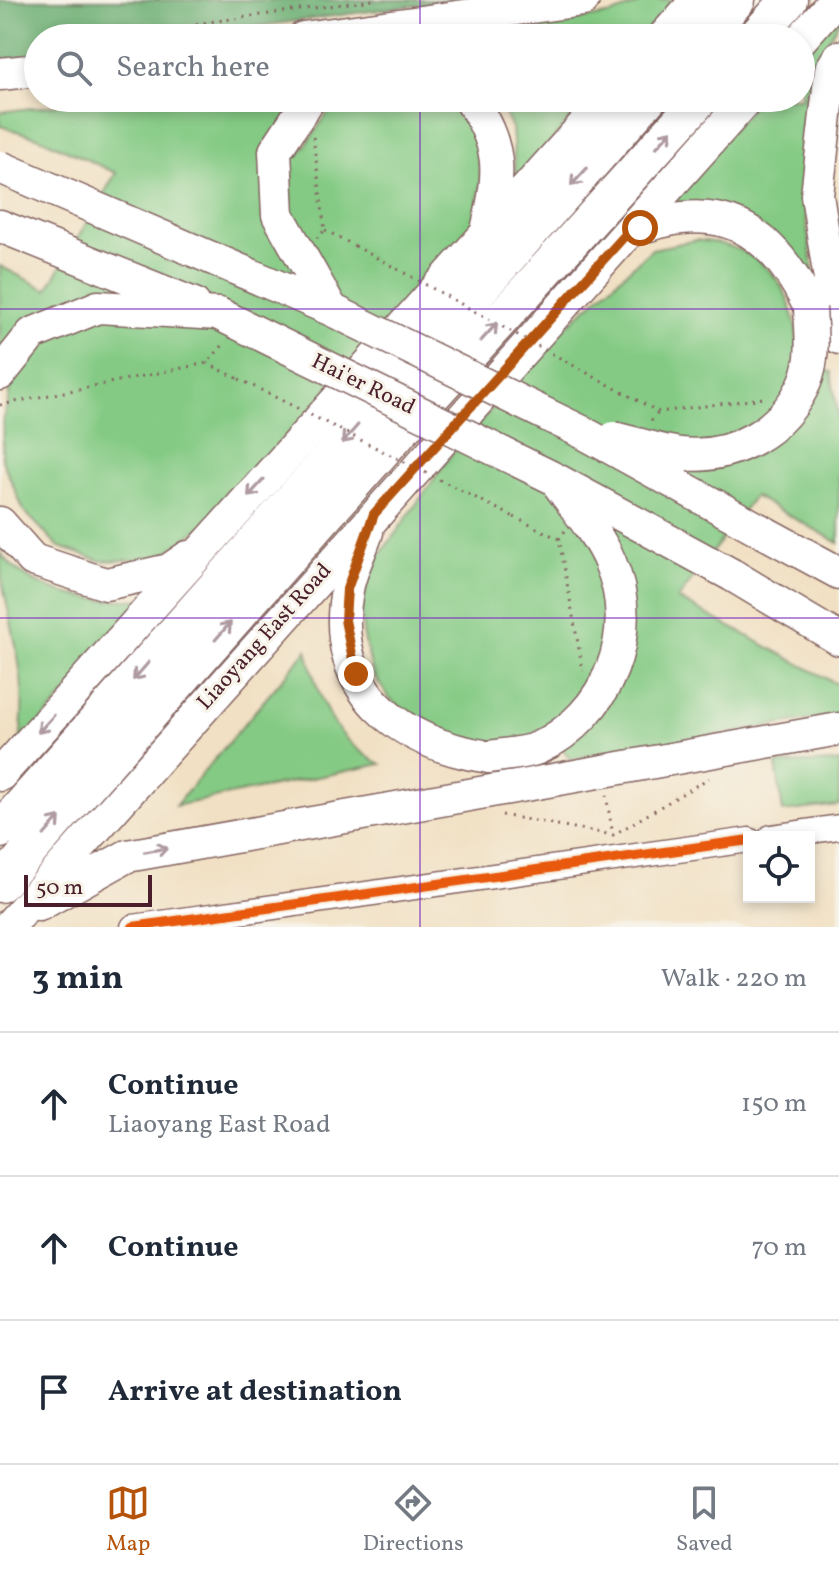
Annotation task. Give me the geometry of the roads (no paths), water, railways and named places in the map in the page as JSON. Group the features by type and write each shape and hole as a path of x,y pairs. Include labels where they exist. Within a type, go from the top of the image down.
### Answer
{"highway":[{"path":"716,24 737,0"},
{"path":"768,24 789,0"},
{"path":"0,830 637,112"},
{"name":"Liaoyang East Road","path":"0,884 387,445 688,112"}],"main road":[{"path":"406,24 583,0"},
{"path":"676,24 697,0"},
{"path":"814,24 835,0"},
{"path":"839,57 831,70 817,195 839,338"},
{"path":"0,74 24,71"},
{"path":"479,112 486,122 497,153 498,186 486,232"},
{"path":"0,775 595,112"},
{"name":"Liaoyang East Road","path":"8,927 735,112"},
{"path":"311,113 275,151 278,215 332,310"},
{"path":"0,167 332,310 582,432 839,573"},
{"path":"582,432 680,454 714,453 748,443 785,415 806,380 812,345 810,308 783,259 755,233 728,220 698,216 673,218 628,232"},
{"name":"Hai'er Road","path":"0,226 219,314 555,479 732,575 839,639"},
{"path":"0,374 32,334 98,307 219,314"},
{"path":"374,514 347,589 346,635 356,674 368,698 389,720 409,733 450,751 489,757 536,749 575,724 601,694 621,642 623,612 610,563 555,479"},
{"path":"0,523 33,560 106,584 169,570 201,549"},
{"path":"16,927 38,906 127,856 839,729"}],"street":[{"path":"817,195 839,246"},
{"path":"812,831 839,827"},
{"path":"133,927 743,841"}]}
